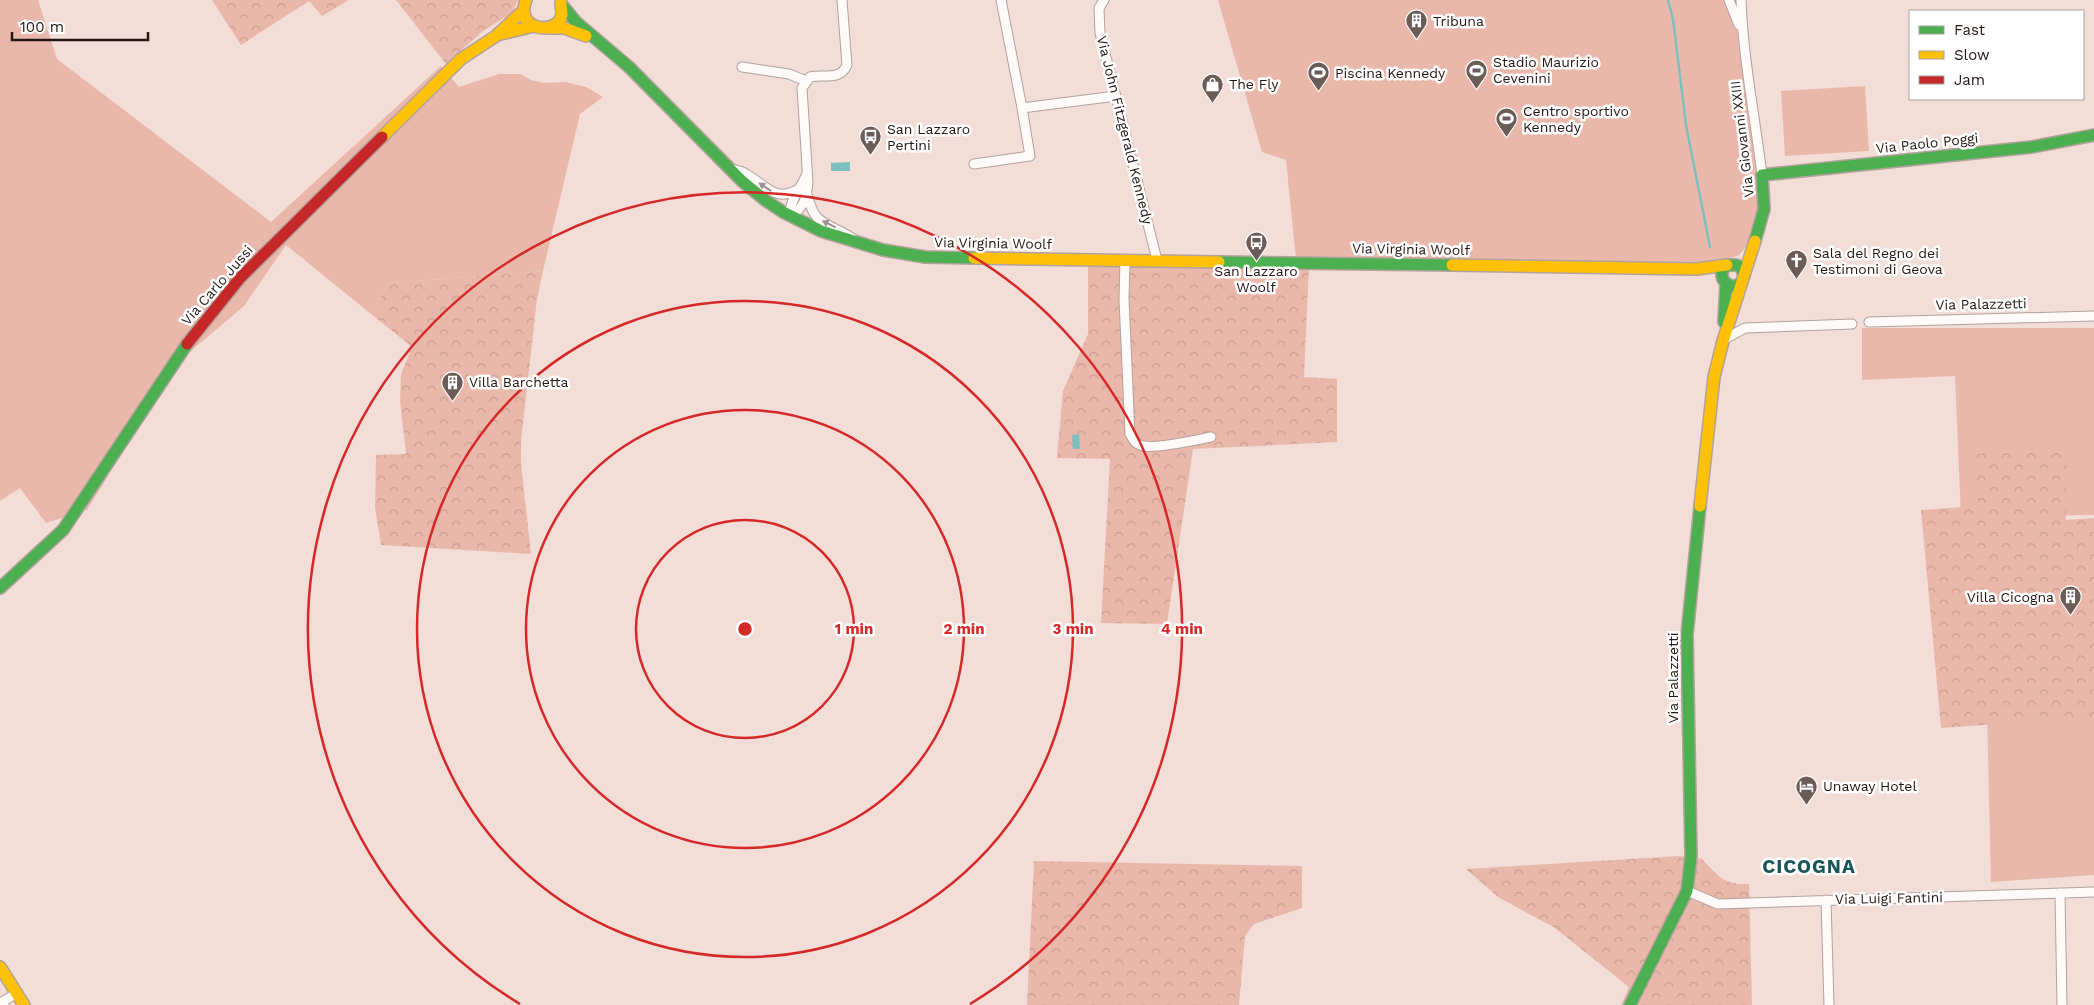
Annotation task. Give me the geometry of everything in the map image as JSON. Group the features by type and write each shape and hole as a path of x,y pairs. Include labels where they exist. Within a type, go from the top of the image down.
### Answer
{"street":[{"path":"791,215 799,211 807,173 802,88 806,81 814,76 837,75 845,70 847,65 842,0"},
{"path":"974,164 1030,156 1001,0"},
{"name":"Via John Fitzgerald Kennedy","path":"1104,0 1099,8 1098,21 1157,260"},
{"name":"Via Giovanni XXIII","path":"1729,0 1741,29"},
{"name":"Via Giovanni XXIII","path":"1740,0 1741,29 1762,175 1764,209 1743,279"},
{"path":"547,28 559,21 563,11 561,3"},
{"name":"Via Virginia Woolf","path":"561,3 575,22 606,46 730,168 766,200 832,236 890,254 925,257 1697,269 1730,264"},
{"path":"525,5 527,20 534,26"},
{"name":"Via Carlo Jussi","path":"0,588 63,530 191,337 240,278 461,60 496,36 525,5"},
{"name":"Via Virginia Woolf","path":"534,26 573,30 606,46"},
{"name":"Via Carlo Jussi","path":"496,36 534,26"},
{"path":"742,67 789,74 806,81"},
{"path":"1022,108 1116,96"},
{"name":"Via Paolo Poggi","path":"1762,175 2032,147 2094,135"},
{"name":"Via Virginia Woolf","path":"730,168 746,173 776,194 804,190 816,216 824,223 851,236 862,246"},
{"path":"1730,264 1741,267 1743,279 1734,287 1724,281 1722,272 1730,264 1754,246"},
{"path":"1125,260 1124,299 1130,434 1134,442 1145,447 1187,442 1211,436"},
{"name":"Via Virginia Woolf","path":"1697,269 1724,281"},
{"name":"Via Palazzetti","path":"1630,1005 1687,891 1691,856 1687,635 1714,377 1723,340 1743,279"},
{"name":"Via Palazzetti","path":"1723,340 1724,281"},
{"path":"1731,315 1737,324 1745,328"},
{"name":"Via Palazzetti","path":"1869,322 2094,316"},
{"path":"1723,340 1745,328 1852,324"},
{"name":"Via Luigi Fantini","path":"1687,891 1718,904 2094,892"},
{"path":"2060,892 2062,1005"},
{"path":"1826,900 1829,1005"},
{"path":"0,967 24,1005"},
{"path":"4,1005 2,1002 17,993"}],"green space":[{"path":"0,0 38,0 57,59 271,222 441,66 459,87 499,74 521,74 531,80 543,83 565,82 586,87 603,97 580,114 543,271 389,283 371,314 286,245 244,306 178,362 87,510 46,523 20,488 0,501"},
{"path":"212,0 349,0 322,16 309,1 241,45"},
{"path":"396,0 518,0 512,13 483,31 446,64"},
{"name":"Centro sportivo Kennedy","path":"1218,0 1736,0 1765,209 1747,246 1739,255 1731,258 1695,263 1296,260 1286,160 1262,152"},
{"path":"1865,86 1869,151 1785,156 1781,91"},
{"path":"1088,264 1309,266 1304,377 1337,379 1337,442 1193,449 1167,624 1101,623 1110,459 1057,458 1063,391 1088,334"},
{"path":"543,271 537,299 521,441 521,463 531,554 381,545 375,508 376,455 406,454 400,401 401,374 412,347 371,314 389,283"},
{"path":"1862,328 2094,328 2094,515 1961,517 1955,376 1862,380"},
{"path":"2067,448 2066,520 2094,518 2094,717 1941,728 1921,510 1978,506 1976,454"},
{"path":"2094,709 2094,875 1991,882 1987,711"},
{"path":"1680,856 1702,859 1727,881 1749,884 1752,1005 1621,1005 1629,987 1555,928 1498,897 1466,869"},
{"path":"1034,861 1302,866 1302,908 1254,924 1245,936 1239,1005 1027,1005"}],"water":[{"path":"850,162 850,171 831,171 831,163"},
{"path":"1079,434 1080,449 1073,449 1072,435"}],"waterway":[{"path":"1668,0 1673,19 1686,125 1710,247"}],"traffic: fast":[{"path":"562,5 576,22 629,67 742,181 783,212 821,231 883,250 925,257 974,258"},
{"path":"1755,241 1764,209 1762,175 2032,147 2094,135"},
{"path":"1219,262 1452,265"},
{"path":"1741,283 1734,287 1729,285 1723,280 1722,271 1727,265 1736,265 1741,267 1744,275"},
{"path":"1724,322 1726,284"},
{"path":"0,588 63,530 187,344"},
{"path":"1630,1005 1687,891 1691,856 1687,635 1700,506"}],"traffic: slow":[{"path":"526,0 524,9 526,18 530,23 542,28 554,25 559,21 562,15 561,3"},
{"path":"382,137 461,59 496,36 524,10"},
{"path":"501,34 534,26"},
{"path":"547,28 564,28 586,36"},
{"path":"1700,506 1714,377 1723,341 1755,241"},
{"path":"974,258 1219,262"},
{"path":"1452,265 1697,269 1727,265"},
{"path":"0,967 24,1005"}],"traffic: jam":[{"path":"187,344 240,278 382,137"}],"place":[{"name":"Tribuna","path":"1417,40"},
{"name":"Stadio Maurizio Cevenini","path":"1477,89"},
{"name":"Piscina Kennedy","path":"1319,92"},
{"name":"The Fly","path":"1213,103"},
{"name":"Centro sportivo Kennedy","path":"1507,138"},
{"name":"San Lazzaro Pertini","path":"871,156"},
{"name":"San Lazzaro Woolf","path":"1256,262"},
{"name":"Sala del Regno dei Testimoni di Geova","path":"1797,280"},
{"name":"Villa Barchetta","path":"453,401"},
{"name":"Villa Cicogna","path":"2070,616"},
{"name":"Unaway Hotel","path":"1807,805"}],"district":[{"name":"CICOGNA","path":"1809,866"}]}
